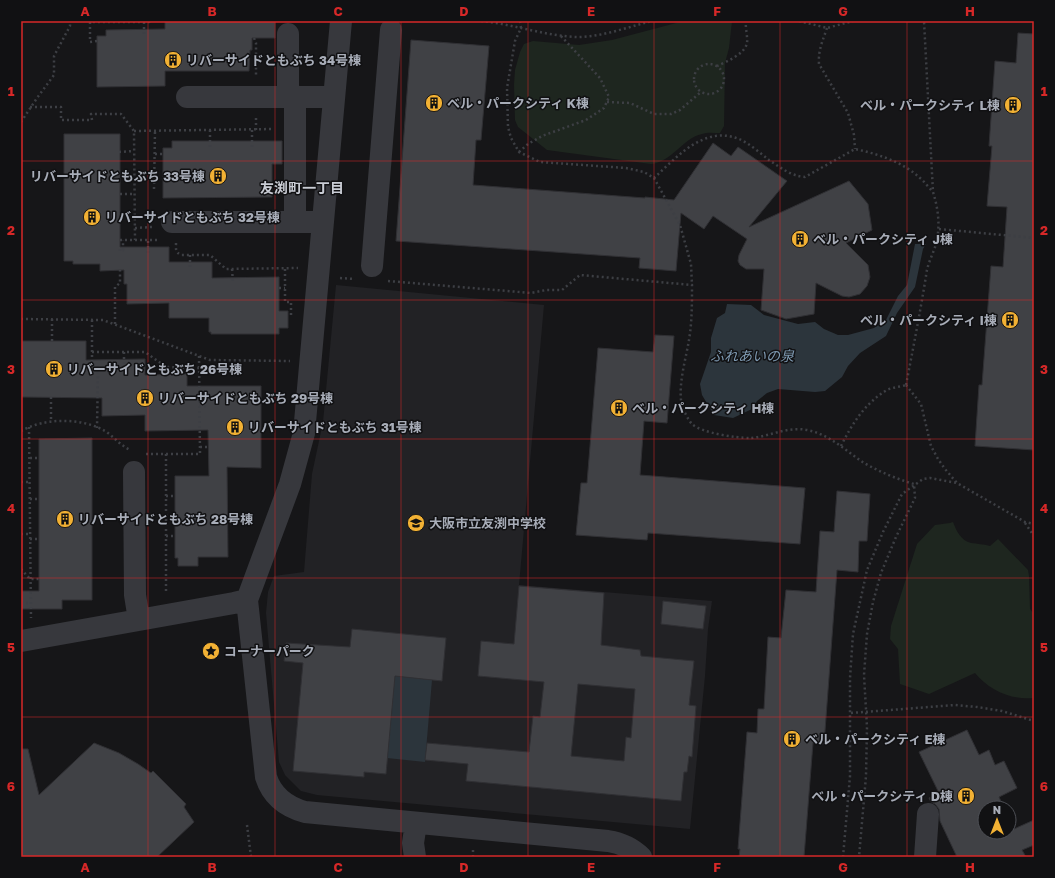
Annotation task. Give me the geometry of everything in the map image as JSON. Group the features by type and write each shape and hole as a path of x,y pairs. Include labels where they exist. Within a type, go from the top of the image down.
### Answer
{"street":[{"path":"341,21 304,433 290,484 247,600 264,768 268,784 277,797 290,806 305,812 608,841 621,843 631,848 641,857"},
{"path":"372,275 391,30"},
{"path":"288,34 295,129 295,222"},
{"path":"187,97 334,97"},
{"path":"170,234 295,222 323,222"},
{"path":"135,459 134,595 139,620"},
{"path":"26,632 139,620 247,600"},
{"path":"925,857 927,813"},
{"path":"415,857 414,843 416,823"}],"path":[{"path":"21,122 30,107 54,75 54,56 70,26 70,21"},
{"path":"97,41 90,42 90,22 150,21"},
{"path":"481,21 496,22 521,28 578,37 597,35 652,21"},
{"path":"520,21 521,28 515,41 507,88 508,127 511,138 519,152 540,162 626,168 644,172 654,178 680,225 691,264 692,286 692,312 681,386 681,400 684,410 692,424 714,434 751,438 779,431 806,429 818,433 841,446 864,462 899,480 914,484"},
{"path":"717,66 736,56 745,47 747,42 746,21"},
{"path":"799,21 827,28 853,21"},
{"path":"924,21 933,192 938,206 939,229 926,274 922,305 906,385 921,404 931,446 938,459 957,483"},
{"path":"144,22 144,36"},
{"path":"827,28 818,55 819,64 848,113 854,135 855,149"},
{"path":"519,152 528,144 542,136 586,120 604,108 609,97 600,78 560,35"},
{"path":"709,64 717,66 723,73 723,86 713,94 701,92 695,83 695,74 699,68 704,65 709,64"},
{"path":"607,102 630,103 654,114 671,114 680,110 701,92"},
{"path":"30,107 61,107 61,120 92,120 91,114 122,114 134,131 135,240"},
{"path":"134,131 295,129"},
{"path":"210,130 210,147"},
{"path":"252,130 252,147"},
{"path":"154,188 155,131"},
{"path":"654,178 691,145 715,136 729,136 740,140 787,172 805,177 855,149 888,159 904,167 920,178 933,192"},
{"path":"119,152 134,151"},
{"path":"155,154 163,154"},
{"path":"120,194 134,194"},
{"path":"939,229 1034,238"},
{"path":"120,251 120,249 123,250 122,240 148,240 170,234 178,253 181,255 210,255 226,269 304,268"},
{"path":"148,240 148,253"},
{"path":"190,255 190,268"},
{"path":"232,269 233,283"},
{"path":"285,269 285,302 291,302"},
{"path":"115,324 115,287 120,283 120,270"},
{"path":"334,277 372,275 531,293 546,290 562,290 580,275 692,286"},
{"path":"279,288 285,288"},
{"path":"21,319 103,320 210,360 296,361"},
{"path":"52,319 52,341"},
{"path":"92,320 92,364 96,365 98,368 97,428"},
{"path":"92,352 146,352 166,367 199,368"},
{"path":"124,352 124,365"},
{"path":"21,432 29,427 42,423 84,423 104,430 115,438 135,459 166,454 200,454 199,356"},
{"path":"166,367 166,381"},
{"path":"841,446 851,426 873,400 889,389 906,385"},
{"path":"52,397 52,422"},
{"path":"199,406 208,406"},
{"path":"26,632 30,603 29,427"},
{"path":"200,447 209,447"},
{"path":"166,454 166,599"},
{"path":"30,458 39,458"},
{"path":"844,857 850,776 850,678 854,634 866,570 902,494 923,479 930,478 957,483 1024,522 1034,524"},
{"path":"21,482 30,482"},
{"path":"859,857 866,776 866,712 864,675 867,634 873,602 881,573 896,537 915,498 914,484"},
{"path":"166,496 175,496"},
{"path":"30,499 39,499"},
{"path":"1024,522 1034,536"},
{"path":"21,534 30,534"},
{"path":"166,536 175,536"},
{"path":"30,539 39,539"},
{"path":"21,569 30,579 39,579"},
{"path":"21,603 30,603"},
{"path":"850,714 956,705 1002,711 1034,721"},
{"path":"247,825 250,857"}],"shaded area":[{"path":"732,21 729,48 725,63 724,126 720,133 706,133 695,136 665,159 651,164 547,150 518,127 515,120 515,70 524,44 533,41 579,45 612,40 680,22"},
{"name":"大阪市立友渕中学校","path":"336,285 544,305 519,585 712,601 708,629 705,676 690,829 317,795 301,791 285,775 279,762 266,613 268,592 274,576 304,572 312,474 323,422"},
{"path":"953,522 959,535 967,542 990,546 998,539 1028,570 1030,609 1034,614 1033,698 1016,697 1001,693 993,689 975,673 929,694 900,684 898,649 890,639 891,626 917,544 935,525"}],"water":[{"name":"ふれあいの泉","path":"915,244 926,244 923,249 915,287 897,313 886,336 860,353 848,366 842,377 825,391 815,392 778,389 767,393 757,401 752,409 733,418 714,415 702,395 700,384 711,352 711,338 717,318 725,313 727,304 751,305 764,315 798,324 815,322 824,329 838,335 848,335 874,328 886,320 898,296 907,285"},
{"path":"395,676 432,680 425,762 387,758"}],"building":[{"name":"リバーサイドともぶち 34号棟","path":"165,21 275,21 275,38 252,38 249,71 165,71 165,86 97,87 97,36 106,36 106,30 165,29"},
{"path":"1018,33 1034,34 1034,450 975,446 979,385 982,385 991,266 1003,267 1007,207 987,206 992,146 989,146 995,61 1016,63"},
{"path":"411,40 489,46 481,140 476,140 473,185 674,200 713,143 731,156 738,147 787,181 749,227 849,181 868,204 872,230 846,243 868,265 870,277 867,286 860,294 849,297 842,296 816,283 814,314 786,319 761,310 764,269 746,269 740,265 738,261 739,255 747,239 713,216 704,229 681,213 676,271 639,268 640,258 396,241"},
{"name":"リバーサイドともぶち 32号棟","path":"64,134 120,134 120,247 169,247 169,262 212,262 212,278 279,277 279,311 288,311 288,328 279,328 279,334 211,334 211,332 209,332 209,318 169,318 169,303 127,304 127,284 124,284 124,270 100,271 100,264 73,264 73,261 64,261"},
{"name":"リバーサイドともぶち 33号棟","path":"172,141 282,141 282,164 272,164 272,197 163,198 163,148 172,148"},
{"name":"ベル・パークシティ H棟","path":"655,335 674,336 667,423 644,421 640,475 805,488 800,544 648,533 647,540 576,535 581,483 587,483 598,348 653,352"},
{"path":"21,341 86,341 86,360 145,359 145,375 187,374 187,386 261,386 261,468 227,467 228,557 198,557 198,566 178,566 178,558 175,558 175,476 209,476 208,430 145,431 145,415 102,416 102,398 21,397"},
{"name":"リバーサイドともぶち 28号棟","path":"92,438 92,600 62,600 62,609 21,609 21,591 39,591 39,439"},
{"name":"ベル・パークシティ E棟","path":"837,491 870,494 867,541 859,541 858,572 837,570 824,744 813,743 804,857 739,857 740,849 738,849 747,732 757,733 758,709 764,709 768,637 781,638 786,590 816,592 820,531 834,532"},
{"path":"519,586 604,593 601,645 640,650 641,656 694,661 689,705 696,706 692,757 689,756 687,772 684,772 681,801 466,781 468,764 425,760 427,743 529,752 533,716 540,717 544,682 478,676 481,641 514,644","holes":["578,684 635,689 631,738 626,737 624,761 571,756"]},
{"path":"663,601 706,606 703,629 661,624"},
{"path":"352,629 446,638 442,681 395,676 386,774 364,772 364,777 293,771 303,663 284,661 286,643 350,647"},
{"name":"ベル・パークシティ D棟","path":"967,730 979,755 989,750 995,765 1004,761 1017,788 999,797 1000,800 977,800 977,840 1017,840 1017,828 1034,820 1034,845 1022,850 1026,857 957,857 940,821 939,809 931,802 929,798 939,793 919,752"},
{"path":"94,743 119,753 151,773 153,771 186,804 184,807 194,822 157,857 21,857 21,749 28,749 39,795"}],"place":[{"name":"リバーサイドともぶち 34号棟","path":"173,60"},
{"name":"ベル・パークシティ K棟","path":"434,103"},
{"name":"ベル・パークシティ L棟","path":"1013,105"},
{"name":"リバーサイドともぶち 33号棟","path":"218,176"},
{"name":"リバーサイドともぶち 32号棟","path":"92,217"},
{"name":"ベル・パークシティ J棟","path":"800,239"},
{"name":"ベル・パークシティ I棟","path":"1010,320"},
{"name":"リバーサイドともぶち 26号棟","path":"54,369"},
{"name":"リバーサイドともぶち 29号棟","path":"145,398"},
{"name":"ベル・パークシティ H棟","path":"619,408"},
{"name":"リバーサイドともぶち 31号棟","path":"235,427"},
{"name":"リバーサイドともぶち 28号棟","path":"65,519"},
{"name":"大阪市立友渕中学校","path":"416,523"},
{"name":"コーナーパーク","path":"211,651"},
{"name":"ベル・パークシティ E棟","path":"792,739"},
{"name":"ベル・パークシティ D棟","path":"966,796"}],"district":[{"name":"友渕町一丁目","path":"302,187"}]}
